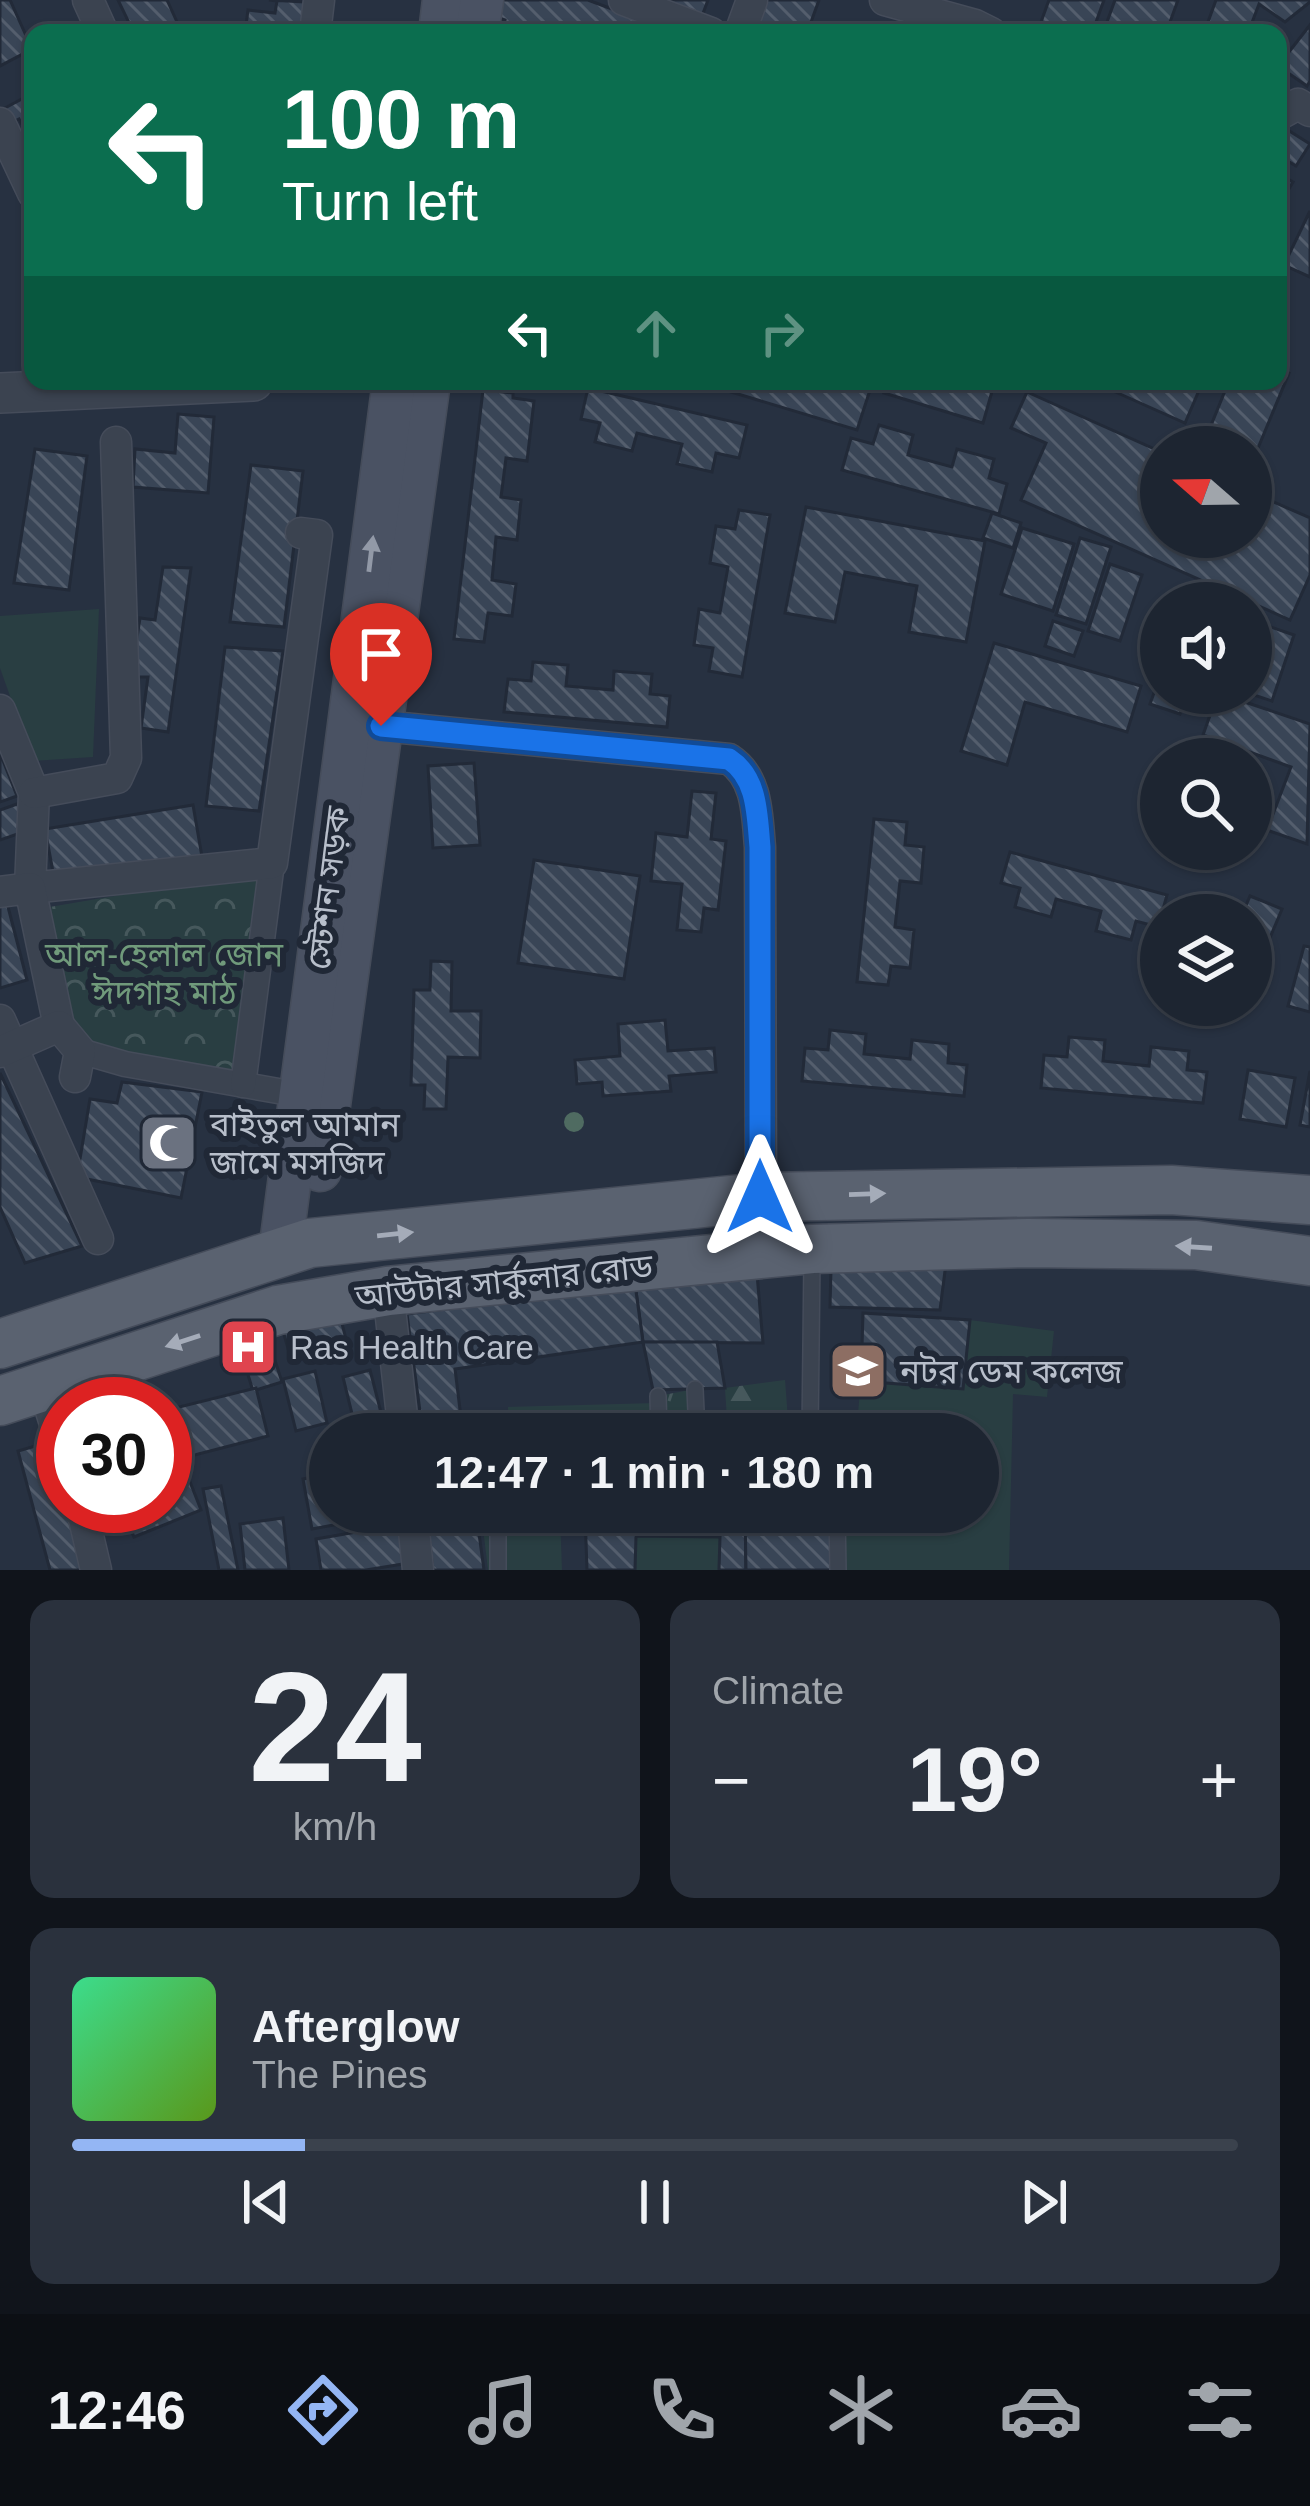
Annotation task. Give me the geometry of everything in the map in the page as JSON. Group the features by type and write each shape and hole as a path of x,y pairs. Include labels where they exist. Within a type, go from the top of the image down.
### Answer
{"main road":[{"name":"স্টেশন সড়ক","path":"295,1248 301,1095 393,390"},
{"name":"স্টেশন সড়ক","path":"295,1248 381,726 428,390"},
{"name":"আউটার সার্কুলার রোড","path":"0,1344 295,1248 760,1197 1171,1190 1310,1200"},
{"name":"আউটার সার্কুলার রোড","path":"21,1394 305,1304 388,1291 812,1249 1028,1243 1196,1246 1310,1261"},
{"path":"295,1248 305,1304"}],"street":[{"path":"624,0 687,24"},
{"path":"885,0 971,24"},
{"path":"0,123 24,174"},
{"path":"0,393 63,390"},
{"path":"34,794 116,778 126,758 116,442"},
{"path":"243,1085 272,863 281,745 317,535 301,533"},
{"path":"0,710 34,794 15,890 59,1025 78,1064 124,1064 301,1095"},
{"path":"381,726 729,759 743,768 756,804 760,847 760,1197"},
{"path":"15,890 272,863"},
{"path":"59,1025 4,1039 74,1202 98,1239"},
{"path":"388,1291 402,1413"},
{"path":"87,1533 96,1570"},
{"path":"414,1533 418,1570"}],"lane":[{"path":"810,1413 812,1249"},
{"path":"695,1388 696,1413"},
{"path":"658,1396 658,1413"},
{"path":"498,1533 498,1570"},
{"path":"837,1533 838,1570"}],"green space":[{"path":"99,609 93,757 33,761 0,668 0,616"},
{"name":"আল-হেলাল জোন ঈদগাহ মাঠ","path":"260,871 240,1079 92,1044 74,1026 44,908"},
{"path":"970,1320 1054,1331 1047,1397 1013,1394 1009,1570 843,1570 846,1533 999,1533 999,1413 858,1413 861,1381 962,1389"},
{"path":"785,1380 787,1413 727,1413 725,1388"},
{"path":"695,1389 696,1413 508,1413 508,1407 658,1403 658,1396"},
{"path":"484,1533 561,1533 562,1570 488,1570"},
{"path":"636,1536 720,1537 719,1570 635,1570"}],"building":[{"path":"0,0 10,0 24,31 24,53 0,66"},
{"path":"118,0 167,0 178,24 130,24"},
{"path":"269,0 305,2 302,24 246,24 248,10 275,13 277,1"},
{"path":"500,0 588,0 652,24 504,24 494,16"},
{"path":"659,0 708,0 702,16"},
{"path":"760,0 819,0 810,24 751,24"},
{"path":"1049,0 1104,0 1095,24 1041,22"},
{"path":"1115,0 1178,0 1169,24 1106,24"},
{"path":"1216,0 1310,0 1285,22 1259,4 1251,24 1207,24"},
{"path":"1310,25 1307,86 1287,72 1287,54"},
{"path":"24,98 24,128 19,119 13,122 5,108"},
{"path":"1287,130 1310,144 1296,166 1287,160"},
{"path":"1310,211 1310,277 1287,266"},
{"path":"483,390 534,401 527,461 506,458 501,497 521,500 517,540 496,537 492,580 516,584 512,616 488,613 484,642 454,639"},
{"path":"588,390 597,390 747,425 739,458 716,453 712,472 677,464 682,444 637,433 632,451 595,442 600,423 581,419"},
{"path":"725,390 870,390 857,430"},
{"path":"885,390 992,390 983,423"},
{"path":"1111,390 1199,390 1185,423"},
{"path":"1225,390 1282,390 1267,426 1211,426"},
{"path":"1027,392 1140,443 1140,553 1021,500 1046,443 1011,428"},
{"path":"178,414 214,417 208,493 133,487 135,449 175,453"},
{"path":"879,425 913,435 908,455 952,467 957,449 994,459 989,478 1007,484 999,514 842,470 851,438 873,444"},
{"path":"35,449 87,456 69,590 14,583"},
{"path":"251,465 303,471 284,627 230,622"},
{"path":"1272,501 1310,518 1310,575 1290,620 1272,612 1272,582 1205,582 1151,558 1272,558"},
{"path":"806,507 985,541 966,642 909,632 917,586 845,572 835,622 785,613"},
{"path":"739,510 770,515 742,677 709,671 713,648 694,645 699,609 720,613 728,567 710,563 716,526 735,529"},
{"path":"992,513 1021,523 1013,548 983,538"},
{"path":"1022,528 1074,544 1053,611 1001,594"},
{"path":"1080,538 1111,547 1086,624 1056,615"},
{"path":"1110,564 1142,575 1120,641 1088,631"},
{"path":"163,567 191,568 168,732 141,728 148,677 131,677 140,618 155,620"},
{"path":"1053,621 1083,631 1074,656 1045,646"},
{"path":"1272,627 1294,635 1272,701"},
{"path":"994,643 1140,686 1127,732 1025,702 1007,765 961,751"},
{"path":"225,647 283,651 259,811 206,806"},
{"path":"533,662 568,665 566,686 613,690 614,671 652,674 650,694 670,696 667,727 504,712 508,679 531,681"},
{"path":"1272,711 1310,724 1307,844 1272,832 1272,817 1291,767 1272,760 1272,738 1203,735 1210,714"},
{"path":"0,753 17,796 0,802"},
{"path":"474,763 480,845 433,848 428,766"},
{"path":"692,791 716,793 711,839 726,841 718,910 704,908 701,932 677,930 682,884 651,881 656,833 687,837"},
{"path":"20,803 29,830 0,840 0,810"},
{"path":"193,805 202,857 54,877 45,829"},
{"path":"874,819 907,822 905,845 924,847 921,883 900,881 895,927 914,930 910,968 891,966 888,985 857,982"},
{"path":"1010,852 1163,894 1140,894 1140,922 1136,921 1131,940 1096,931 1101,911 1056,899 1051,917 1015,907 1020,888 1001,883"},
{"path":"534,860 640,876 624,979 518,963"},
{"path":"7,903 27,980 0,988 0,905"},
{"path":"1272,905 1282,909 1272,933"},
{"path":"1304,946 1310,947 1310,1012 1288,1006"},
{"path":"431,961 452,962 451,1011 481,1011 480,1058 448,1057 446,1109 424,1109 425,1085 411,1085 414,990 430,990"},
{"path":"665,1020 668,1051 714,1048 716,1072 669,1076 671,1091 603,1096 602,1082 577,1084 575,1060 620,1056 618,1024"},
{"path":"830,1030 866,1034 864,1054 910,1059 912,1040 949,1044 948,1063 967,1065 964,1096 802,1081 805,1048 828,1050"},
{"path":"1069,1037 1105,1040 1103,1061 1149,1066 1151,1047 1189,1051 1187,1070 1207,1072 1203,1103 1041,1088 1044,1055 1067,1057"},
{"path":"1248,1070 1295,1078 1286,1127 1240,1119"},
{"path":"1310,1071 1310,1127 1300,1125"},
{"path":"0,1073 82,1246 25,1263 0,1207"},
{"path":"122,1082 202,1092 181,1198 77,1177 90,1099 117,1103"},
{"path":"946,1263 940,1310 830,1307 831,1269"},
{"path":"757,1274 763,1343 643,1342 635,1284"},
{"path":"635,1284 643,1342 455,1369 460,1413 420,1413 407,1314"},
{"path":"863,1313 970,1320 963,1389 861,1381"},
{"path":"340,1316 348,1347 292,1362 283,1331"},
{"path":"266,1333 282,1382 253,1391 238,1342"},
{"path":"643,1342 717,1342 725,1388 653,1390"},
{"path":"370,1370 381,1413 352,1413 343,1377"},
{"path":"315,1371 325,1413 309,1413 309,1428 296,1431 283,1379"},
{"path":"256,1388 268,1436 192,1456 192,1404"},
{"path":"36,1446 36,1518 18,1451"},
{"path":"309,1478 309,1512 303,1479"},
{"path":"221,1486 238,1570 219,1570 203,1489"},
{"path":"192,1487 201,1510 192,1514"},
{"path":"283,1518 289,1570 245,1570 240,1524"},
{"path":"40,1533 91,1533 101,1570 50,1570"},
{"path":"350,1533 410,1533 415,1562 366,1570 321,1570 316,1539"},
{"path":"429,1533 479,1533 484,1570 433,1570"},
{"path":"586,1533 745,1533 746,1570 719,1570 720,1537 636,1536 635,1570 587,1570"},
{"path":"745,1533 832,1533 831,1570 746,1570"}],"place":[{"name":"বাইতুল আমান জামে মসজিদ","path":"168,1143"},
{"name":"Ras Health Care","path":"248,1347"},
{"name":"নটর ডেম কলেজ","path":"858,1371"}],"route":[{"path":"381,726 729,759 743,768 756,804 760,847 760,1197"}]}
